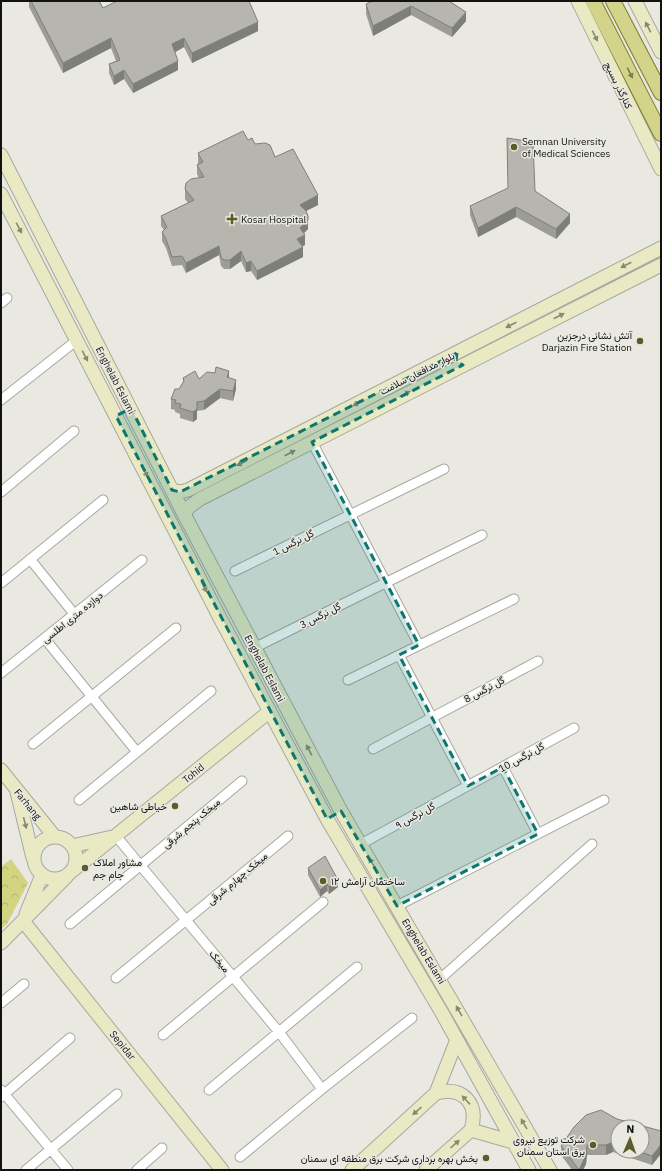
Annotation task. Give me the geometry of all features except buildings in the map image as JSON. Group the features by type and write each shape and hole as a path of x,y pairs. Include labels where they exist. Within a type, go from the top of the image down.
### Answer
{"main road":[{"name":"کنارگذر بسیج","path":"578,1 661,169"},
{"path":"593,1 661,134"},
{"path":"613,1 661,93"},
{"path":"635,1 661,52"},
{"name":"Enghelab Eslami","path":"1,155 184,514 341,811 550,1170"},
{"name":"Enghelab Eslami","path":"1,194 5,212 77,340 220,618 327,819 442,1013 456,1042 529,1170"},
{"name":"بلوار مدافعان سلامت","path":"172,490 180,492 193,488 661,248"},
{"name":"بلوار مدافعان سلامت","path":"184,514 200,499 661,265"},
{"path":"457,353 456,358 458,362 463,365"},
{"path":"432,366 436,369 437,378"},
{"path":"116,416 131,408"},
{"path":"193,488 192,493 200,499"},
{"path":"220,618 234,610"},
{"name":"Tohid","path":"1,943 69,873 270,711"},
{"name":"Farhang","path":"1,770 55,837"},
{"path":"16,789 33,858 37,870 42,875 54,879 69,873 76,859 72,846 68,841 55,837 42,840 38,845 33,858"},
{"path":"327,819 341,811"},
{"name":"Tohid","path":"72,846 116,836"},
{"name":"Tohid","path":"23,921 42,875"},
{"name":"Sepidar","path":"23,921 222,1170"},
{"path":"352,1170 436,1093 456,1042"},
{"path":"426,1170 471,1130 473,1114 471,1104 464,1096 446,1091 436,1093"},
{"path":"471,1130 513,1142"}],"street":[{"path":"1,400 77,340"},
{"path":"1,492 74,431"},
{"path":"312,442 419,645"},
{"name":"گل نرگس 1","path":"235,571 444,469"},
{"path":"1,583 103,500"},
{"name":"گل نرگس 3","path":"254,648 386,581 482,535"},
{"path":"30,559 75,615"},
{"name":"دوازده متری اطلسی","path":"1,673 142,560"},
{"path":"348,680 514,599"},
{"path":"33,744 176,628"},
{"path":"45,639 136,752"},
{"path":"399,655 430,718 468,786"},
{"name":"گل نرگس 8","path":"373,748 538,661"},
{"path":"78,800 211,691"},
{"name":"گل نرگس 10","path":"468,786 574,728"},
{"path":"503,767 538,834"},
{"name":"میخک پنجم شرقی","path":"70,924 242,781"},
{"name":"گل نرگس ۹","path":"361,844 468,786"},
{"path":"397,906 604,800"},
{"name":"میخک","path":"116,836 279,1032 322,1089"},
{"name":"میخک چهارم شرقی","path":"116,978 288,836"},
{"path":"440,979 592,844"},
{"path":"163,1035 323,902"},
{"path":"209,1090 357,967"},
{"path":"1,1003 24,984"},
{"path":"240,1157 322,1089 412,1018"},
{"path":"68,1170 2,1094 70,1038"},
{"path":"26,1170 117,1094"},
{"path":"137,1170 162,1148"}],"highlighted area":[{"path":"457,353 456,361 463,365 312,442 419,645 399,655 468,786 503,767 538,834 397,906 341,811 327,819 116,416 131,408 172,490 180,492"}],"green space":[{"path":"11,859 28,883 7,924 1,929 1,867"}],"place":[{"name":"Semnan University of Medical Sciences","path":"514,147"},
{"name":"Kosar Hospital","path":"232,219"},
{"name":"آتش نشانی درجزین Darjazin Fire Station","path":"640,341"},
{"name":"خیاطی شاهین","path":"175,806"},
{"name":"مشاور املاک جام جم","path":"85,868"},
{"name":"ساختمان آرامش ۱۲","path":"323,881"},
{"name":"شرکت توزیع نیروی برق استان سمنان","path":"593,1145"},
{"name":"بخش بهره برداری شرکت برق منطقه ای سمنان","path":"486,1158"}]}
